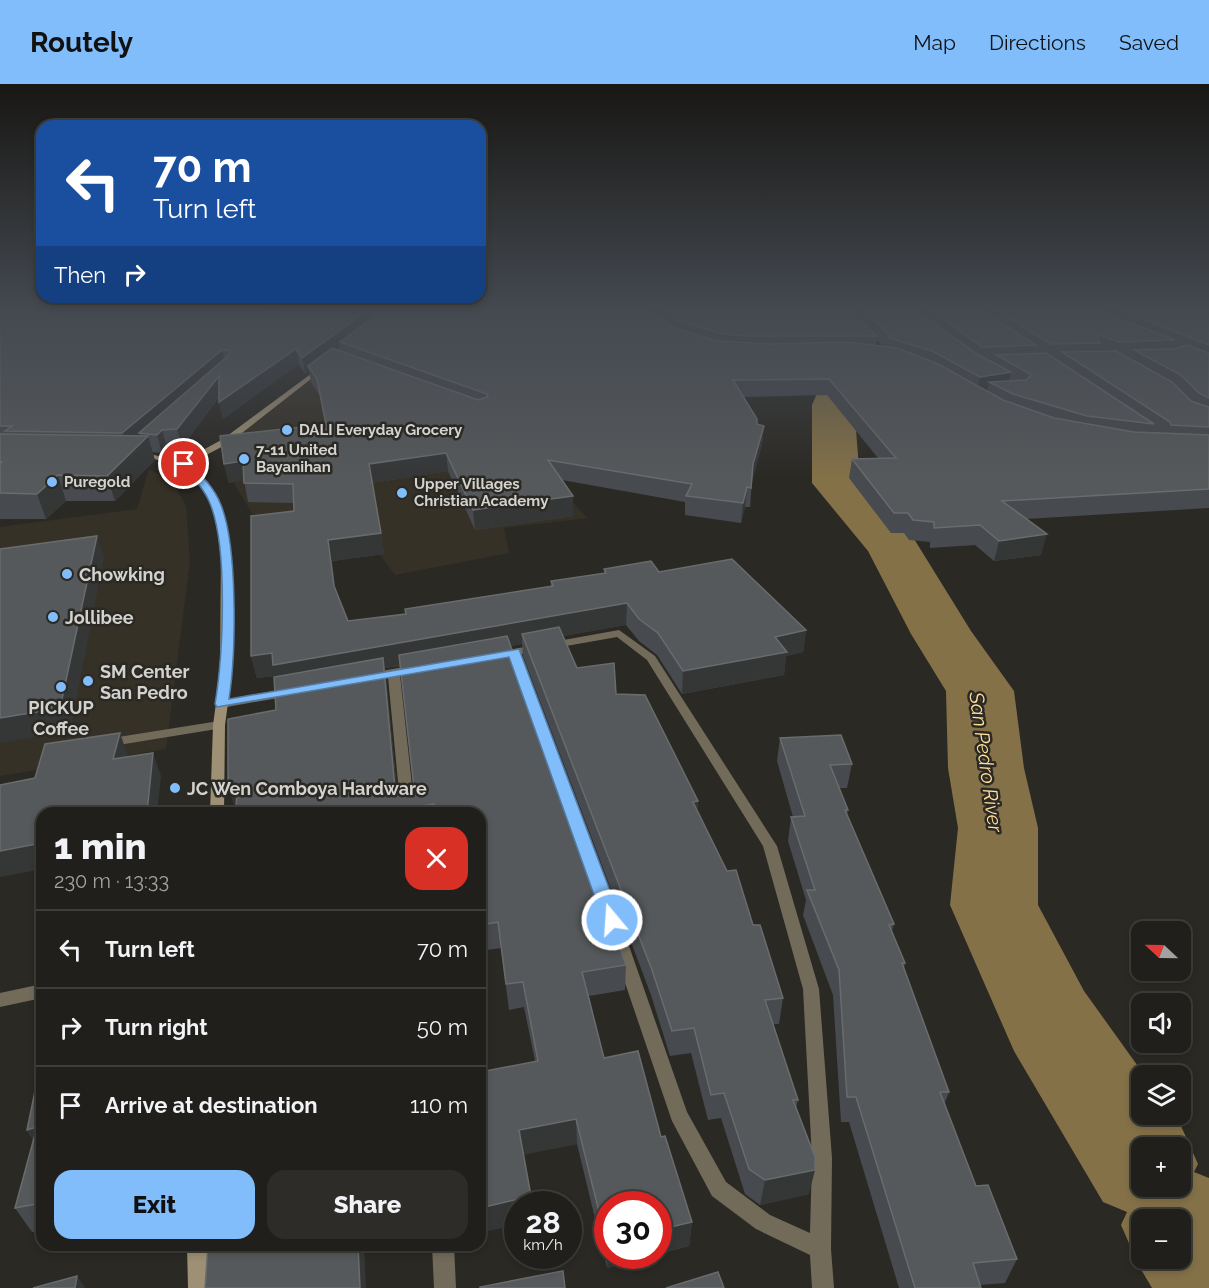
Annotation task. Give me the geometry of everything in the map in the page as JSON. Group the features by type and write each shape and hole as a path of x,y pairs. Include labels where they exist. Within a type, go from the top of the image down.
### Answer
{"street":[{"path":"184,464 226,441 326,365"},
{"path":"142,444 132,454 152,455 184,464 205,484 213,499 226,548 226,674 219,725 217,807"},
{"path":"482,658 619,633 651,658 770,846 811,989 822,1158 820,1249 823,1288"},
{"path":"514,652 598,880 679,1115 719,1189 763,1222 820,1249"},
{"path":"360,679 427,667"},
{"path":"394,673 407,807"},
{"path":"222,704 302,690"},
{"path":"96,744 219,725"},
{"path":"0,1000 36,992"},
{"path":"198,1251 199,1288"},
{"path":"443,1251 445,1288"}],"shaded area":[{"name":"Upper Villages Christian Academy","path":"312,378 531,455 587,518 504,528 509,553 395,575 379,553 262,575 264,533 224,467 230,440"},
{"name":"SM Center San Pedro","path":"149,469 173,482 186,506 190,561 166,749 0,776 0,527 137,509"}],"building":[{"path":"0,365 204,365 122,433 5,431 12,426 0,426"},
{"path":"217,365 272,365 219,402 219,376 177,429 162,430 157,435 139,433"},
{"path":"309,365 380,365 478,400 488,397 487,394 406,365 940,365 1003,400 1054,418 1134,432 1209,435 1209,489 1002,501 1047,534 999,541 980,525 934,528 934,522 913,520 908,513 894,513 852,459 896,458 829,379 733,380 757,419 757,424 764,426 753,464 751,488 747,487 743,503 686,496 692,484 548,460 573,496 473,510 446,453 369,464 381,533 328,540 334,586 348,621 406,614 405,609 553,586 551,581 606,573 604,569 651,561 659,572 732,559 806,630 775,637 787,652 683,671 658,633 639,619 627,603 273,665 272,653 251,656 251,516 294,511 293,484 244,483 243,461 224,464 220,436 311,426 312,431 327,429 317,379"},
{"path":"958,365 998,365 1011,372 980,377"},
{"path":"1014,365 1065,365 1154,424 1087,416 1013,394 989,382 1026,380 1032,375"},
{"path":"1082,365 1142,365 1172,382 1191,401 1209,407 1209,427 1171,425 1170,422"},
{"path":"1163,365 1209,365 1209,398 1199,393 1181,375"},
{"path":"0,434 148,436 107,476 58,475 37,494 0,493 0,464 2,462 0,462"},
{"path":"97,536 60,708 0,718 0,549"},
{"path":"559,627 577,668 614,663 616,694 645,695 698,801 693,802 727,871 736,870 753,925 760,925 783,998 765,1000 798,1100 793,1100 815,1157 815,1170 765,1180 749,1169 724,1093 711,1095 694,1028 672,1031 652,970 522,634"},
{"path":"507,636 626,965 582,972 604,1058 638,1051 661,1137 665,1136 692,1222 672,1227 672,1191 594,1192 576,1119 519,1130 530,1191 504,1191 504,1202 486,1207 486,1071 538,1061 523,982 506,984 498,922 486,924 486,807 434,807 434,804 417,807 236,807 237,785 228,787 228,719 276,710 274,677 383,658 395,789 411,791 414,788 399,655"},
{"path":"120,733 113,759 153,753 148,807 36,807 36,844 0,851 0,785 35,778 45,744"},
{"path":"841,735 852,764 830,765 848,810 845,810 894,924 889,925 905,963 902,963 949,1092 940,1092 976,1186 988,1185 1017,1259 973,1263 981,1288 915,1288 856,1097 847,1097 839,970 807,890 815,890 791,817 805,816 780,738"},
{"path":"36,1086 36,1127 27,1130"},
{"path":"36,1131 36,1204 15,1208"},
{"path":"208,1251 358,1251 360,1288 205,1288"},
{"path":"563,1271 565,1288 480,1288 480,1287"},
{"path":"718,1272 724,1288 666,1288"},
{"path":"77,1276 75,1288 33,1288"}],"waterway":[{"name":"San Pedro River","path":"838,365 842,382 833,405 836,483 892,546 942,634 980,691 986,768 998,828 994,905 1049,1021 1131,1147"},
{"name":"San Pedro River","path":"1191,1242 1209,1269"}],"place":[{"name":"DALI Everyday Grocery","path":"287,430"},
{"name":"7-11 United Bayanihan","path":"244,459"},
{"name":"Puregold","path":"52,482"},
{"name":"Upper Villages Christian Academy","path":"402,493"},
{"name":"Chowking","path":"67,574"},
{"name":"Jollibee","path":"53,617"},
{"name":"SM Center San Pedro","path":"88,681"},
{"name":"PICKUP Coffee","path":"61,687"},
{"name":"JC Wen Comboya Hardware","path":"175,788"}],"route":[{"path":"184,464 205,484 217,507 226,548 226,674 222,704 514,652 612,920"}]}
